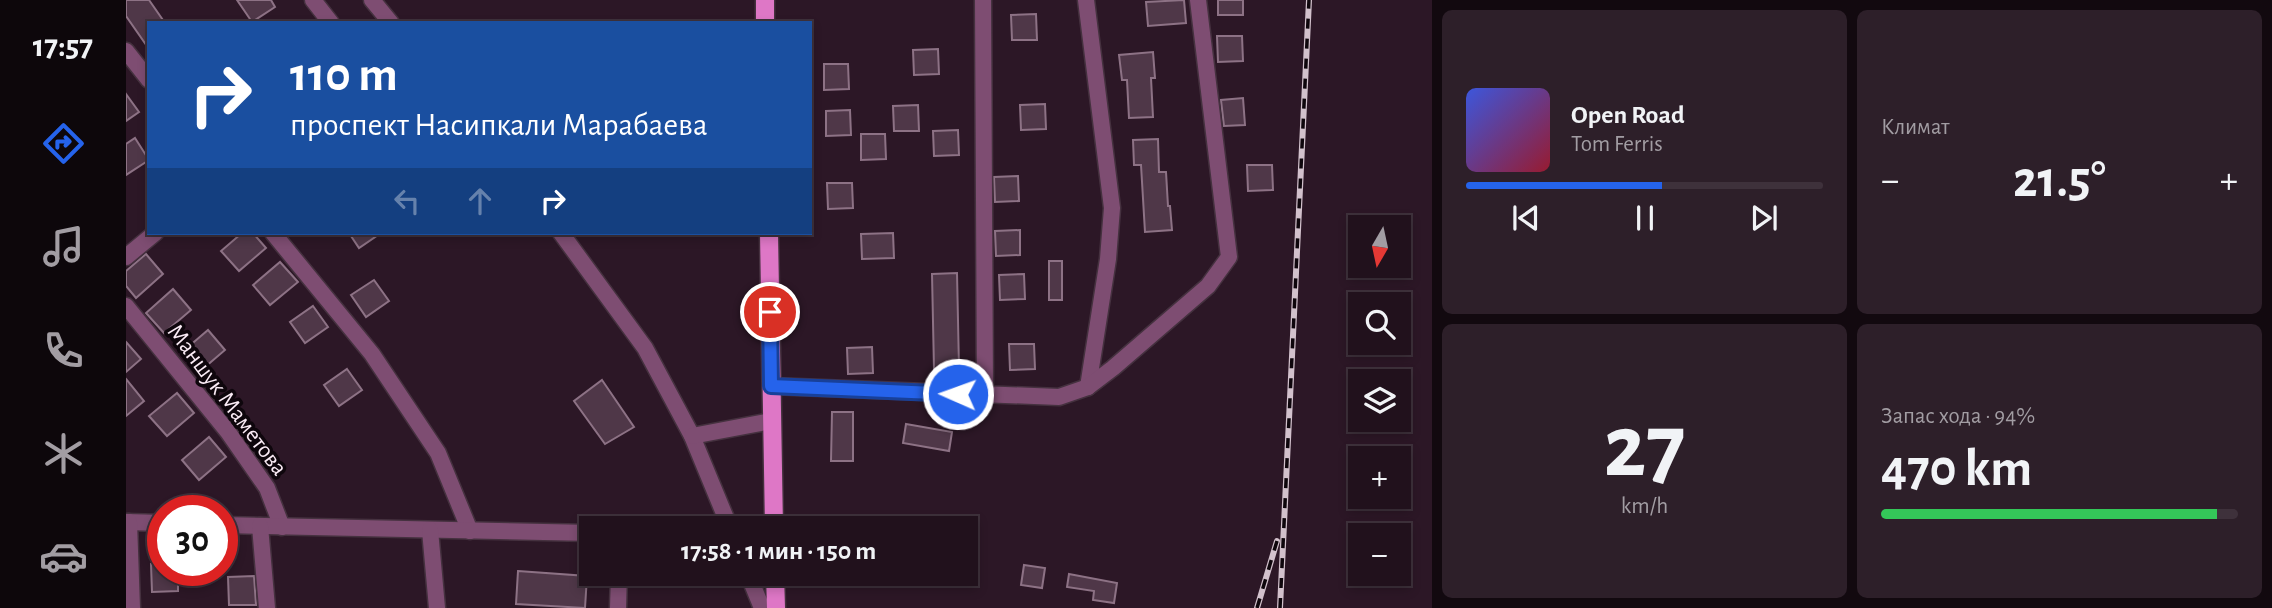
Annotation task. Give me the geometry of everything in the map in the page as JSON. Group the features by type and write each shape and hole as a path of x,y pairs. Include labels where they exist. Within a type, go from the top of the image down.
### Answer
{"main road":[{"path":"765,0 765,21"},
{"path":"768,235 774,516"},
{"path":"775,586 776,608"}],"street":[{"path":"313,0 329,21"},
{"path":"372,0 389,21"},
{"path":"983,0 985,395"},
{"path":"1086,0 1112,208 1108,259 1088,387"},
{"path":"771,386 1059,397 1088,387 1208,286 1229,257 1198,0"},
{"path":"126,51 147,77"},
{"path":"126,257 153,235"},
{"path":"275,235 372,354 438,453 470,531"},
{"path":"562,235 645,348 692,436 725,516"},
{"name":"Маншук Маметова","path":"126,306 236,443 267,488 282,527"},
{"path":"692,436 771,421"},
{"path":"132,608 128,522 147,523"},
{"path":"238,525 579,533"},
{"path":"260,526 267,608"},
{"path":"430,530 437,608"},
{"path":"618,608 619,586"},
{"path":"753,586 762,608"}],"building":[{"path":"126,0 149,0 164,21 147,21 147,46 126,16"},
{"path":"237,0 271,0 275,7 251,21"},
{"path":"1184,0 1186,23 1148,26 1146,2"},
{"path":"1218,0 1243,0 1243,15 1218,15"},
{"path":"1036,14 1037,40 1012,40 1011,15"},
{"path":"1217,36 1242,36 1243,61 1218,62"},
{"path":"938,49 939,74 914,75 913,50"},
{"path":"1153,52 1153,117 1129,118 1127,80 1122,80 1119,55"},
{"path":"824,64 848,64 849,89 824,90"},
{"path":"126,94 139,112 126,121"},
{"path":"1243,98 1245,125 1224,126 1221,100"},
{"path":"1045,104 1046,129 1021,130 1020,105"},
{"path":"918,105 919,131 894,131 893,106"},
{"path":"850,110 851,135 826,136 826,111"},
{"path":"958,130 959,155 934,156 933,131"},
{"path":"861,134 885,134 886,159 861,160"},
{"path":"135,138 147,161 126,175 126,144"},
{"path":"1158,139 1159,172 1166,172 1172,230 1145,232 1141,165 1134,165 1133,140"},
{"path":"1247,165 1272,165 1273,190 1248,191"},
{"path":"1018,176 1019,201 995,202 994,177"},
{"path":"827,183 852,183 853,208 828,209"},
{"path":"1020,230 1020,255 996,256 995,231"},
{"path":"893,233 894,258 862,259 861,234"},
{"path":"240,235 255,235 266,248 239,271 221,251"},
{"path":"350,235 378,235 359,248"},
{"path":"146,254 163,274 136,298 126,286 126,271"},
{"path":"1049,261 1062,261 1062,300 1049,300"},
{"path":"280,262 298,282 270,305 253,285"},
{"path":"957,273 959,368 934,369 932,274"},
{"path":"1024,274 1025,299 1000,300 999,275"},
{"path":"374,280 389,301 366,317 351,295"},
{"path":"173,289 191,310 164,333 146,313"},
{"path":"313,306 328,327 305,343 290,322"},
{"path":"208,330 225,350 198,373 181,353"},
{"path":"126,342 141,359 126,372"},
{"path":"1009,344 1034,344 1035,369 1010,370"},
{"path":"872,347 873,373 848,374 847,348"},
{"path":"347,369 362,390 339,406 324,385"},
{"path":"126,379 144,401 126,416"},
{"path":"602,380 634,427 605,444 574,401"},
{"path":"177,393 194,413 167,436 149,416"},
{"path":"832,412 853,412 853,461 831,461"},
{"path":"906,424 952,432 949,451 903,443"},
{"path":"209,437 226,457 199,480 182,460"},
{"path":"1024,565 1045,568 1042,588 1021,585"},
{"path":"518,571 579,575 579,586 586,586 585,608 516,604"},
{"path":"1069,574 1117,583 1114,603 1093,600 1094,591 1067,587"},
{"path":"254,576 256,605 229,605 228,586 238,586 238,577"},
{"path":"152,586 178,586 178,591 152,592"}],"railway":[{"path":"1280,608 1309,0"},
{"path":"1257,608 1277,541"}],"route":[{"path":"770,312 771,386 958,394"}]}
